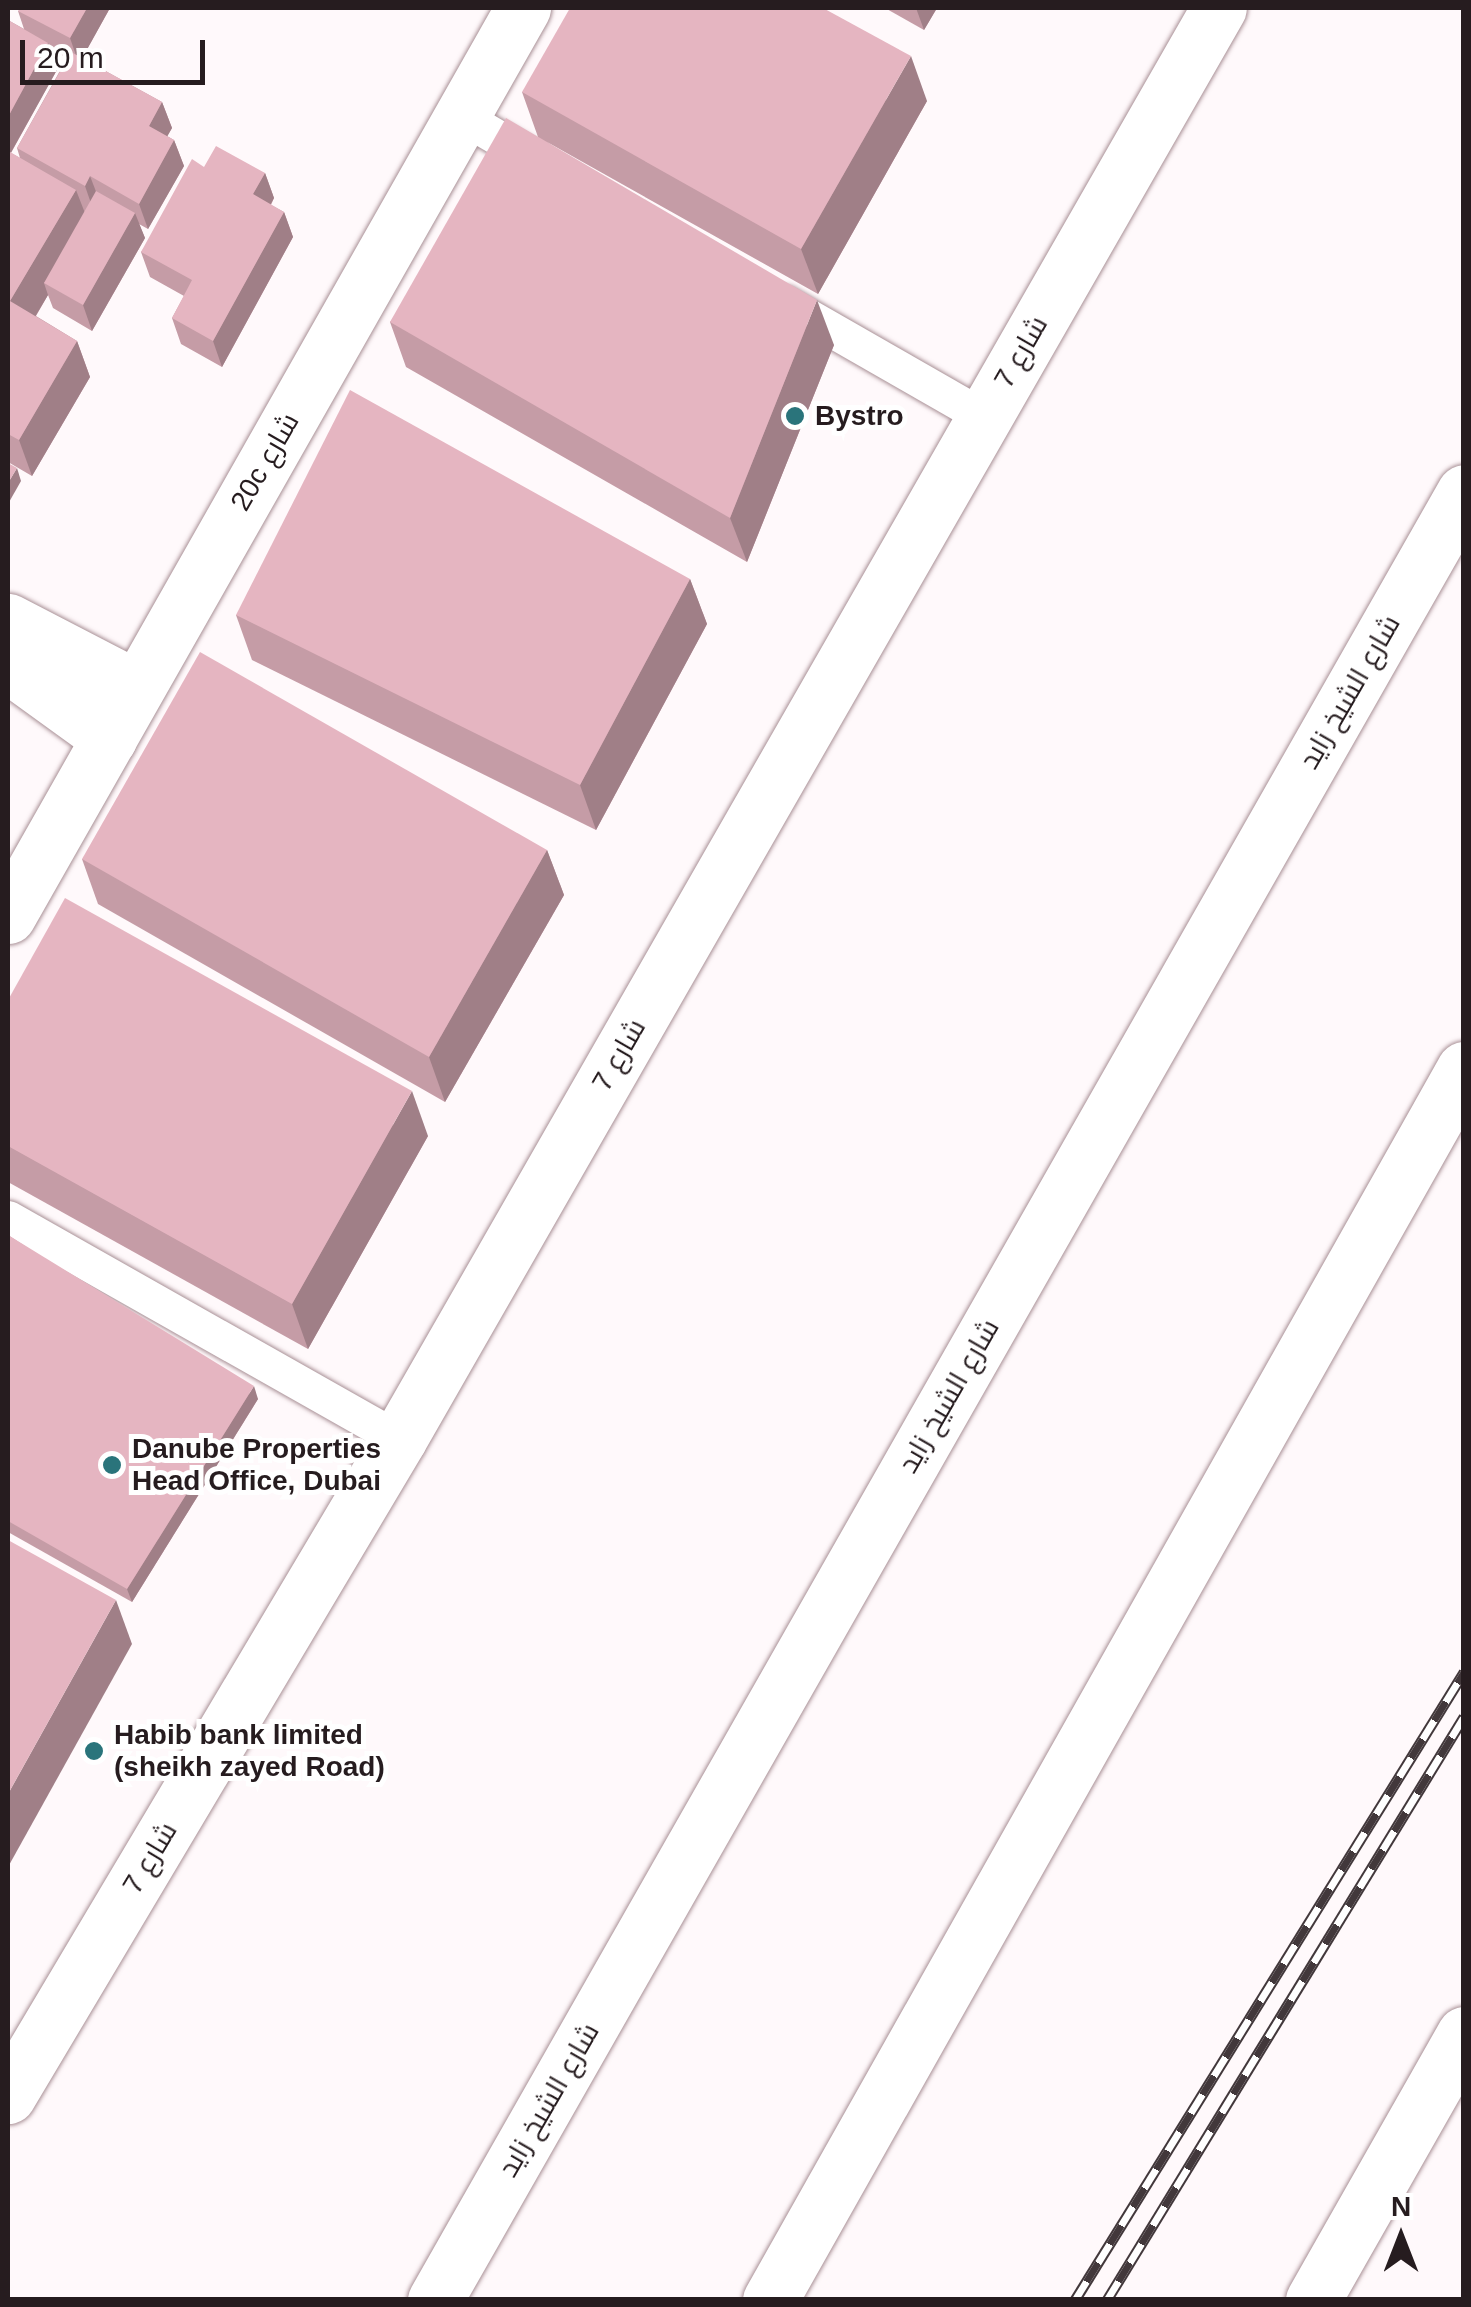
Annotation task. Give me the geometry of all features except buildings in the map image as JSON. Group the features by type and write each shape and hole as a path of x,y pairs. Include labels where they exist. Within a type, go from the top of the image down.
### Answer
{"main road":[{"name":"20c شارع","path":"8,916 523,8"},
{"name":"شارع 7","path":"8,2096 400,1439 1220,8"},
{"name":"شارع الشيخ زايد","path":"435,2300 1464,492"},
{"path":"8,621 137,688"},
{"path":"8,666 109,738"},
{"path":"770,2300 1464,1069"},
{"path":"1313,2300 1464,2034"}],"lane":[{"path":"461,116 562,174"},
{"path":"748,281 984,417"},
{"path":"8,1218 400,1439"}],"railway":[{"path":"1075,2300 1464,1672"},
{"path":"1107,2300 1464,1717"}],"place":[{"name":"Bystro","path":"795,416"},
{"name":"Danube Properties Head Office, Dubai","path":"112,1465"},
{"name":"Habib bank limited (sheikh zayed Road)","path":"94,1751"}]}
